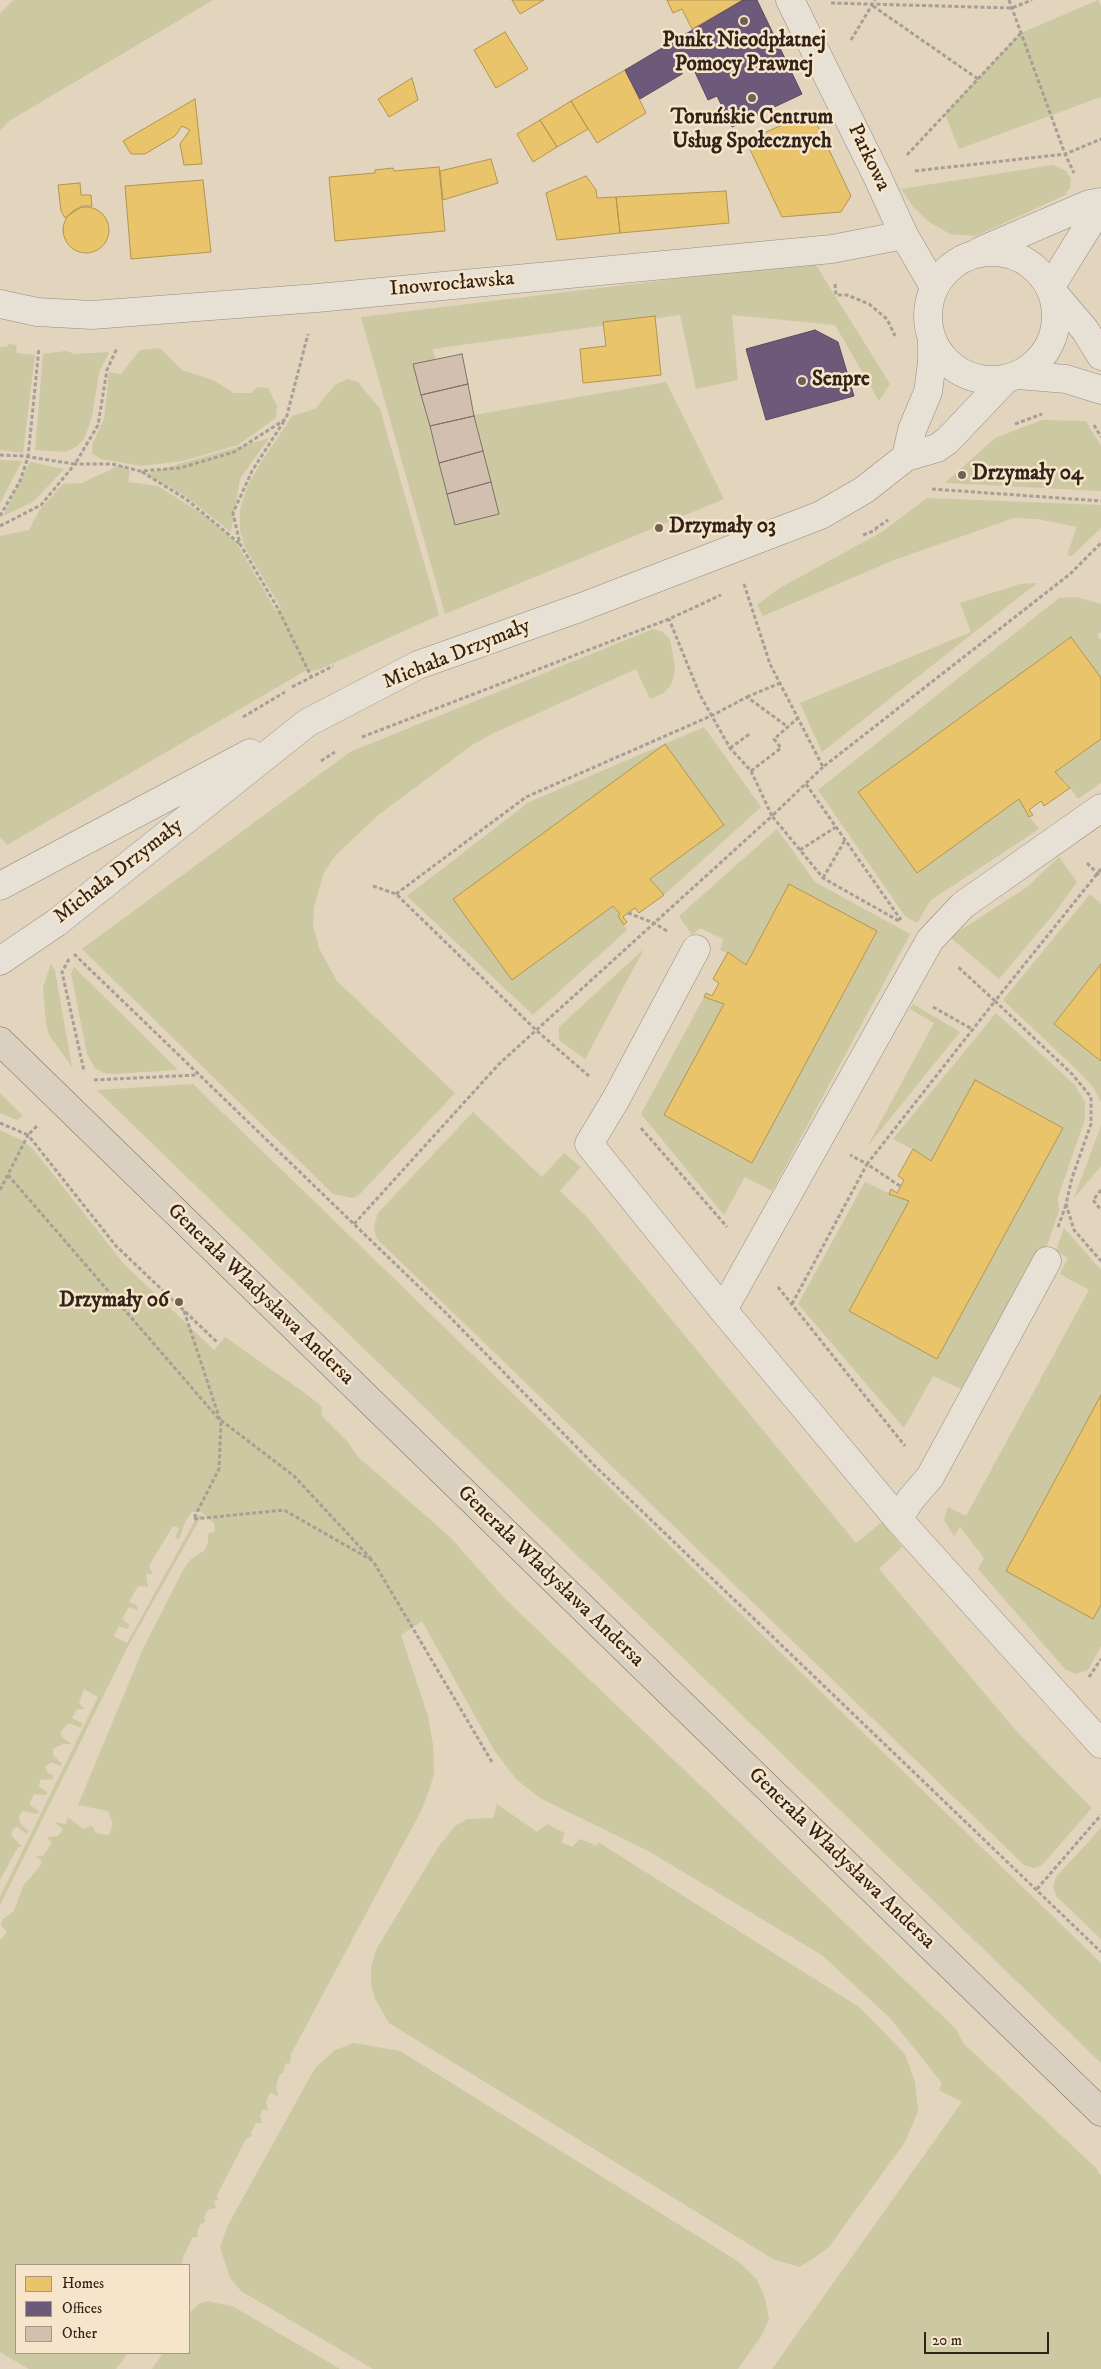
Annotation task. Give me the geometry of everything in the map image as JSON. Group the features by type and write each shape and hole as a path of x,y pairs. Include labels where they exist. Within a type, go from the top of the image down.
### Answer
{"main road":[{"name":"Generała Władysława Andersa","path":"0,1041 1101,2112"}],"street":[{"name":"Parkowa","path":"790,0 904,235 934,287"},
{"path":"906,457 912,430 928,392 932,362 932,340 927,316 934,287 941,277 959,260 1097,205"},
{"path":"1012,378 1040,359 1048,348 1056,329 1056,308 1050,288 1091,222 1097,205"},
{"name":"Inowrocławska","path":"0,304 43,312 92,315 318,298 832,250 904,235"},
{"path":"959,260 975,254 993,252 1010,254 1027,262 1040,274 1085,330 1101,356"},
{"path":"932,340 938,352 957,371 983,380 1059,378 1101,390"},
{"name":"Michała Drzymały","path":"0,962 56,922 307,723 418,665 579,608 821,515 864,490 906,457 937,448 947,441 1012,378"},
{"path":"0,886 307,723"},
{"path":"723,1310 930,940 963,905 1101,808"},
{"path":"696,949 616,1099 589,1144 723,1310 898,1519 1101,1744"},
{"path":"898,1519 911,1499 930,1477 1048,1261"}],"path":[{"path":"850,42 875,0"},
{"path":"1009,0 1065,154 1097,205"},
{"path":"822,3 1012,8 1032,0"},
{"path":"872,5 978,79"},
{"path":"901,162 1021,32"},
{"path":"877,176 1065,154 1101,139"},
{"path":"832,250 836,295 847,295 869,304 887,319 896,340"},
{"path":"311,676 277,607 240,544 233,513 252,471 286,419 318,298"},
{"path":"0,526 41,505 74,464 98,425 107,370 119,344 143,311"},
{"path":"0,516 20,481 28,457 43,312"},
{"path":"140,471 180,468 234,452 286,419"},
{"path":"0,455 74,464 112,464 140,471 186,499 240,544"},
{"path":"927,488 1101,501"},
{"path":"858,537 876,530"},
{"path":"744,584 770,664 823,767 1070,574 1101,543"},
{"path":"735,588 753,580"},
{"path":"356,740 668,619 726,592"},
{"path":"354,1224 500,1064 772,816 751,771 730,748 700,695 668,619"},
{"path":"234,722 311,676 334,665"},
{"path":"396,894 526,797 713,715 746,697 780,683"},
{"path":"746,697 788,727"},
{"path":"751,771 781,748 774,739 798,718"},
{"path":"730,748 751,734"},
{"path":"314,766 338,749"},
{"path":"806,784 903,923"},
{"path":"800,850 836,828"},
{"path":"823,878 845,840"},
{"path":"1101,869 995,1001 1073,1075 1091,1097 1091,1124 1072,1178 1066,1204 1074,1230 1101,1261"},
{"path":"373,886 396,894 537,1031 616,1099 753,1257 930,1477"},
{"path":"56,922 72,952 444,1311 596,1467 1101,1952"},
{"path":"902,990 972,1029"},
{"path":"86,1081 198,1075"},
{"path":"0,1190 28,1135 116,1246 218,1343"},
{"path":"792,1304 866,1164 819,1138"},
{"path":"8,1175 218,1418 294,1476 374,1561 492,1762"},
{"path":"1101,1190 1093,1200 1101,1210"},
{"path":"183,1310 221,1424 219,1469 194,1519 284,1510 374,1561"},
{"path":"1087,1679 1101,1659"},
{"path":"1037,1889 1101,1816"}],"shaded area":[{"path":"14,0 213,0 9,121 0,130 0,13"},
{"path":"1098,0 1101,6 1101,97 959,149 945,114 1021,33"},
{"path":"1053,165 1066,171 1071,179 1070,188 1065,195 976,236 950,234 929,222 914,208 901,189"},
{"path":"814,262 890,384 879,401 835,325 732,315 738,380 696,389 680,315 432,349 456,418 666,382 724,499 445,614 361,317"},
{"path":"8,344 17,345 16,353 35,355 23,453 0,450 0,347 7,347"},
{"path":"160,348 182,370 213,380 234,393 251,393 258,387 268,388 277,406 276,418 238,445 183,461 141,466 101,459 92,453 93,443 104,419 109,372 121,374 140,350"},
{"path":"66,351 75,354 109,352 99,373 92,417 84,439 76,447 65,452 35,450 43,354"},
{"path":"347,379 358,382 380,409 439,615 318,670 305,671 7,845 0,837 0,536 29,530 39,511 63,484 82,483 120,465 130,471 128,482 158,486 207,517 236,542 276,611 281,608 245,548 240,530 240,510 247,487 292,416 315,409 335,385"},
{"path":"1042,420 1086,421 1101,446 1101,491 945,483 995,438"},
{"path":"269,438 240,479 231,532 184,495 145,474"},
{"path":"0,460 22,461 0,503"},
{"path":"30,462 64,469 33,502 3,516"},
{"path":"927,498 1101,505 1101,528 1072,556 1067,555 1077,527 1037,519 1014,518 894,560 763,616 757,605 778,589 882,532"},
{"path":"1037,583 822,752 800,703 971,632 960,603 1020,584"},
{"path":"1076,597 1101,604 1101,632 1097,635 1101,640 1101,678 858,792 917,873 1019,799 1025,808 1023,809 1039,829 931,900 917,923 905,916 818,790 1059,598"},
{"path":"653,629 663,632 670,639 674,661 675,670 671,685 664,693 650,699 636,669 494,733 472,745 377,816 336,855 324,872 314,907 313,925 319,948 337,981 455,1093 359,1195 353,1198 333,1194 82,949 350,752"},
{"path":"704,727 761,807 664,895 650,879 724,825 665,744"},
{"path":"1101,739 1101,783 1078,799 1064,779 1062,781 1055,772"},
{"path":"665,744 454,899 512,979 613,906 620,914 618,916 627,930 533,1015 407,896 529,802"},
{"path":"777,829 815,882 910,934 772,1191 745,1177 724,1215 641,1114 704,997 724,1004 752,1162 877,932 790,884 746,965 736,959 737,957 720,950 723,939 700,928 692,935 679,916"},
{"path":"1059,857 1077,882 1056,911 999,979 950,937 1027,887"},
{"path":"1090,894 1101,904 1101,964 1054,1024 1101,1061 1101,1102 1093,1087 1079,1072 1003,1000"},
{"path":"644,949 585,1059 559,1040 559,1027"},
{"path":"51,963 55,971 72,1067 49,1035 46,1023 43,988"},
{"path":"74,967 178,1070 112,1074 104,1073 95,1068 87,1054 71,973"},
{"path":"913,1004 960,1032 867,1147 934,1023 910,1009"},
{"path":"996,1013 1075,1085 1085,1102 1085,1119 1058,1197 1059,1211 1045,1251 1039,1247 961,1389 933,1376 904,1428 798,1304 865,1182 898,1198 899,1196 909,1201 849,1311 937,1359 1063,1128 975,1080 931,1161 921,1156 922,1154 893,1139"},
{"path":"193,1084 1101,1963 1101,2063 97,1090"},
{"path":"0,1093 23,1116 17,1120 0,1113"},
{"path":"473,1112 542,1177 564,1153 581,1167 560,1191 586,1216 856,1543 882,1522 902,1547 879,1569 1019,1734 1092,1808 1042,1865 1034,1868 1024,1865 376,1238 374,1226 378,1213"},
{"path":"1101,1124 1101,1166 1074,1198 1099,1131"},
{"path":"0,1130 23,1141 33,1149 124,1264 214,1350 225,1337 322,1407 321,1415 347,1441 357,1456 450,1537 505,1599 956,2029 963,2043 1096,2168 1101,2176 1101,2369 772,2369 962,2102 939,2090 942,2083 890,2018 822,1955 650,1852 540,1798 516,1779 494,1750 422,1621 401,1635 428,1716 433,1745 434,1774 422,1809 291,2054 290,2064 286,2063 283,2073 280,2074 276,2085 278,2096 270,2093 266,2102 268,2111 263,2109 260,2116 262,2123 256,2123 251,2132 252,2136 246,2139 217,2195 218,2200 214,2201 216,2208 209,2209 204,2217 205,2222 201,2224 197,2232 198,2237 193,2237 183,2257 182,2264 15,2264 15,2354 127,2354 116,2369 29,2369 0,2352 0,1940 7,1932 1,1925 2,1920 14,1911 23,1886 40,1866 42,1861 35,1856 43,1856 52,1843 47,1837 58,1836 63,1829 54,1822 66,1824 68,1817 83,1829 92,1826 96,1833 109,1835 113,1824 108,1811 78,1805 143,1649 183,1570 191,1559 205,1550 208,1534 215,1531 214,1523 201,1512 192,1512 186,1520 179,1539 175,1538 179,1528 173,1526 149,1566 153,1574 146,1574 148,1587 138,1586 129,1602 138,1606 137,1610 129,1607 122,1619 129,1625 128,1629 119,1626 114,1636 127,1643 198,1515 202,1515 126,1650 0,1905 0,1897 98,1697 84,1689 79,1703 84,1709 77,1709 72,1718 82,1723 81,1728 69,1723 61,1731 61,1736 71,1744 63,1744 53,1749 53,1755 62,1764 61,1766 51,1762 45,1767 48,1773 53,1775 53,1779 40,1780 39,1787 47,1792 46,1795 34,1794 30,1803 31,1806 39,1811 38,1814 22,1811 19,1816 20,1823 28,1831 27,1834 17,1827 13,1829 11,1835 22,1847 18,1847 0,1880"},
{"path":"1064,1228 1101,1270 1101,1395 1006,1571 1093,1619 1101,1605 1101,1646 1088,1670 1076,1674 1065,1669 978,1569 984,1558 960,1527 954,1536 944,1520 948,1507 966,1516 1089,1290 1060,1274 1068,1258 1056,1251"},
{"path":"497,1804 537,1832 547,1824 565,1833 561,1842 572,1847 580,1839 597,1846 598,1842 859,2007 905,2054 915,2082 918,2111 905,2142 829,2247 814,2258 799,2267 773,2259 389,2023 375,1999 371,1984 371,1967 377,1948 439,1846 455,1826 467,1819 493,1818"},
{"path":"1101,1828 1101,1939 1056,1896 1053,1887 1056,1877"},
{"path":"353,2043 400,2051 739,2262 757,2280 765,2298 769,2319 762,2335 738,2369 373,2369 241,2291 230,2278 220,2247 228,2225 315,2068 334,2051"},
{"path":"208,2301 234,2307 340,2369 152,2369 162,2354 190,2354 190,2312 199,2304"}],"building: Homes":[{"path":"512,0 544,0 520,14"},
{"path":"667,0 743,0 692,29 682,9 673,13"},
{"path":"505,32 528,69 496,88 474,50"},
{"path":"625,70 646,113 597,143 571,101"},
{"path":"412,78 418,100 389,117 378,99"},
{"path":"195,99 202,164 184,165 180,144 190,130 182,126 175,136 145,154 131,154 123,141"},
{"path":"571,101 588,129 557,147 540,120"},
{"path":"811,112 851,196 841,212 782,217 746,141"},
{"path":"540,120 557,147 533,162 517,134"},
{"path":"491,159 498,183 443,200 440,171"},
{"path":"439,167 445,231 335,241 329,177 375,173 375,170 393,168 394,171"},
{"path":"586,176 596,190 597,198 616,197 620,233 557,240 546,193"},
{"path":"203,180 211,252 131,259 125,186"},
{"path":"80,183 81,195 91,195 92,206 82,206 65,218 61,211 58,185"},
{"path":"726,191 729,223 620,233 616,197"},
{"path":"81,207 91,207 105,217 109,230 105,243 99,249 91,253 81,253 67,243 63,235 63,225 73,211"},
{"path":"655,316 661,375 583,383 580,349 606,346 603,322"},
{"path":"1071,637 1101,678 1101,739 1055,772 1070,788 1044,806 1041,801 1029,810 1033,815 1029,817 1019,799 917,873 858,792"},
{"path":"665,744 724,825 650,879 664,895 639,913 635,908 628,913 623,917 627,922 624,925 618,916 620,914 613,906 512,980 453,899"},
{"path":"789,884 877,931 752,1163 664,1115 724,1004 704,997 706,993 712,996 719,983 713,979 728,952 746,965"},
{"path":"1101,964 1101,1061 1054,1024"},
{"path":"975,1080 1063,1128 937,1359 849,1311 909,1201 889,1194 891,1189 897,1193 904,1180 898,1176 913,1149 931,1161"},
{"path":"1101,1395 1101,1605 1093,1619 1006,1571"}],"building: Offices":[{"path":"743,0 757,0 802,94 732,127 717,96 708,100 694,70 703,66 697,56 685,60 682,74 640,99 625,70"},
{"path":"815,330 838,342 854,396 766,420 746,349"}],"building: Other":[{"path":"462,354 468,384 421,395 413,364"},
{"path":"468,384 474,416 430,426 421,395"},
{"path":"474,416 483,451 439,463 430,426"},
{"path":"483,451 491,482 447,494 439,463"},
{"path":"491,482 499,514 455,525 447,494"}],"place":[{"name":"Punkt Nieodpłatnej Pomocy Prawnej","path":"744,21"},
{"name":"Toruńskie Centrum Usług Społecznych","path":"752,98"},
{"name":"Senpre","path":"802,381"},
{"name":"Drzymały 04","path":"962,475"},
{"name":"Drzymały 03","path":"659,528"},
{"name":"Drzymały 06","path":"179,1302"}]}
